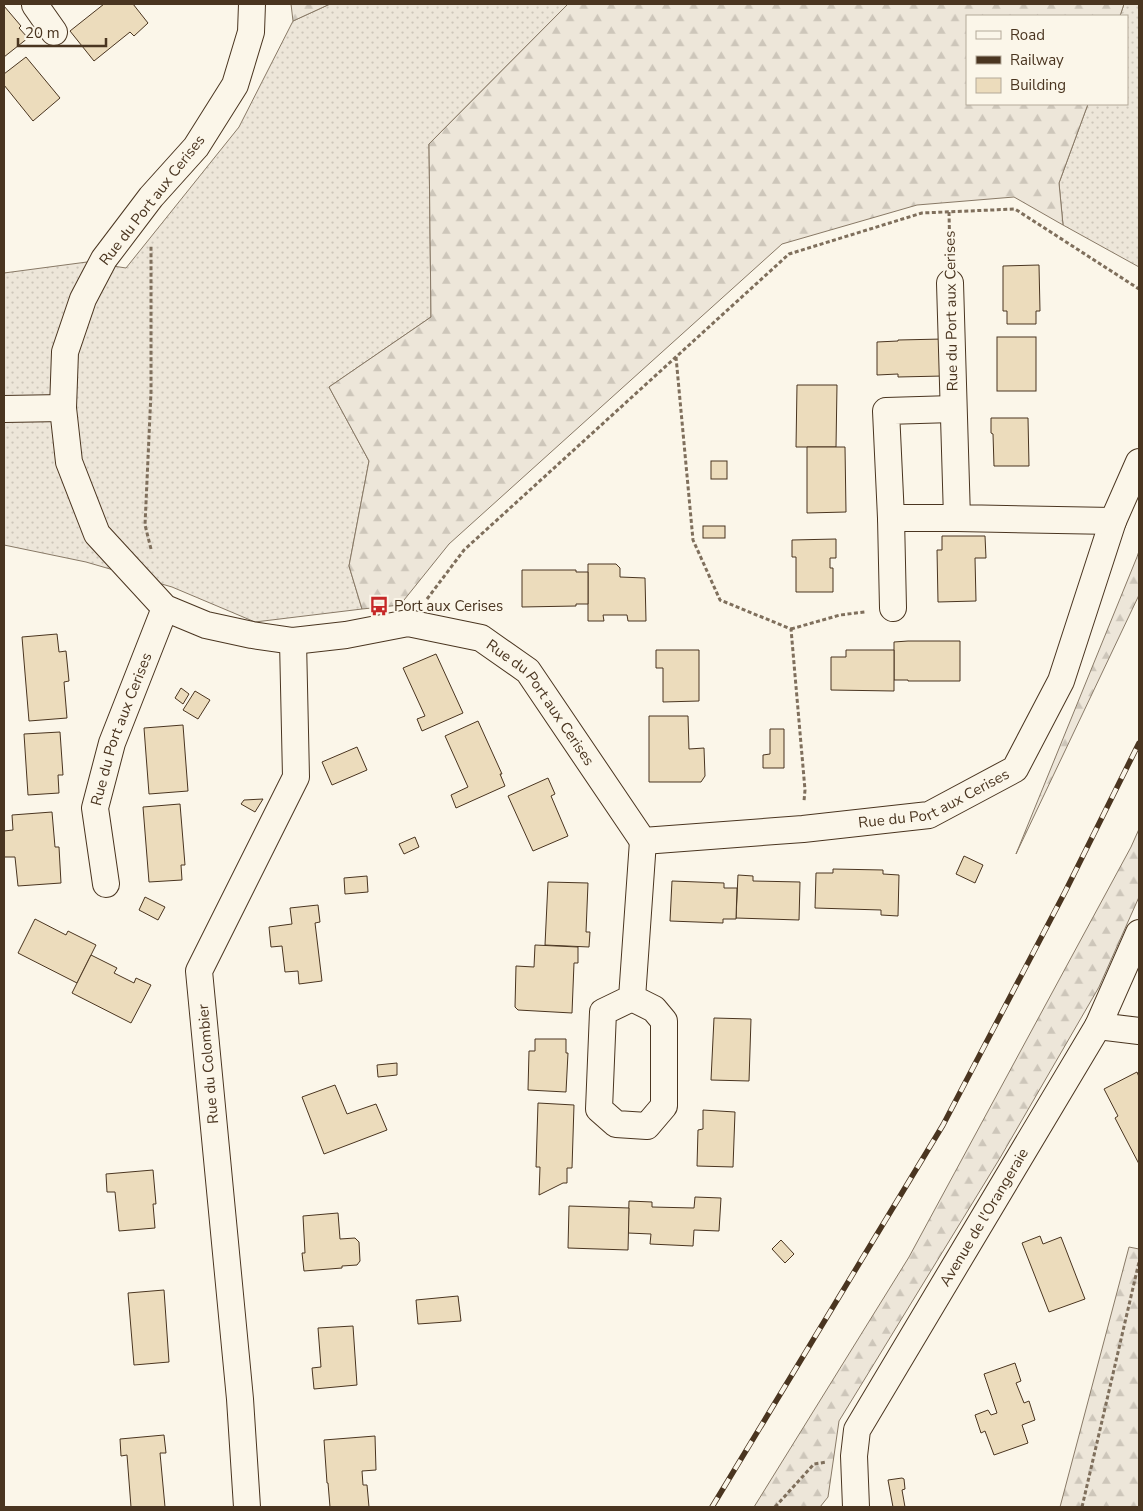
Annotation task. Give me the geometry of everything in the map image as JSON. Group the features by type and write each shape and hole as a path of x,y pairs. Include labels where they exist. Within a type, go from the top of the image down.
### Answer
{"street":[{"path":"36,4 54,32"},
{"name":"Rue du Port aux Cerises","path":"252,4 251,32 235,85 196,147 151,197 104,259 82,298 65,352 62,408 69,462 97,534 165,608 206,625 252,636 293,641 346,635 408,623 480,638 528,671 643,841 803,829 929,815 1016,769 1061,681 1113,521 1139,462"},
{"name":"Rue du Port aux Cerises","path":"950,283 956,518"},
{"path":"4,409 62,408"},
{"name":"Rue du Port aux Cerises","path":"893,608 886,411 953,409"},
{"path":"890,518 1113,521"},
{"name":"Rue du Port aux Cerises","path":"106,884 94,808 112,743 165,608"},
{"name":"Rue du Colombier","path":"247,1507 240,1390 199,971 296,778 293,641"},
{"path":"632,998 643,841"},
{"name":"Avenue de l'Orangeraie","path":"856,1507 854,1456 857,1430 1098,1026 1139,933"},
{"path":"632,998 654,1009 664,1021 664,1106 647,1126 616,1124 600,1109 603,1012 632,998"},
{"path":"1098,1026 1139,1031"}],"path":[{"path":"408,623 464,550 789,254 922,213 1015,209 1139,289"},
{"name":"Rue du Port aux Cerises","path":"948,212 950,283"},
{"path":"151,246 151,392 145,525 152,553"},
{"path":"676,357 693,540 720,600 791,629 840,615 893,608"},
{"path":"791,629 805,790 803,829"},
{"path":"1082,1507 1139,1262"},
{"path":"775,1507 814,1464 854,1456"}],"green space":[{"path":"291,4 330,4 293,21"},
{"path":"330,4 568,4 429,144 431,317 329,387 369,461 349,566 362,609 255,622 172,587 86,562 4,545 4,273 87,262 126,268 239,127 293,21"},
{"path":"568,4 1124,4 1120,15 966,15 966,105 1088,105 1059,183 1063,225 1014,197 917,205 782,244 449,544 400,605 362,609 349,566 369,461 329,387 431,317 429,144"},
{"path":"1124,4 1139,4 1139,267 1063,225 1059,183 1088,105 1128,105 1128,15 1120,15"},
{"path":"1139,551 1139,595 1016,854 1137,557"},
{"path":"1139,829 1139,897 1099,987 1000,1158 839,1421 828,1497 820,1507 754,1507 909,1257"},
{"path":"1129,1247 1139,1249 1139,1507 1060,1507"}],"building":[{"path":"104,4 133,4 148,23 134,36 130,32 94,61 70,31"},
{"path":"4,6 21,26 19,28 28,38 4,57"},
{"path":"26,57 60,98 33,121 4,85 4,74"},
{"path":"1039,265 1040,311 1036,311 1036,324 1007,324 1007,311 1003,311 1003,266"},
{"path":"997,337 1036,337 1036,391 997,391"},
{"path":"943,339 943,376 898,377 898,374 877,375 877,342"},
{"path":"797,385 837,385 836,447 796,447"},
{"path":"991,418 1028,418 1029,466 994,466"},
{"path":"807,447 845,447 846,512 807,513"},
{"path":"711,461 727,461 727,479 711,479"},
{"path":"703,526 725,526 725,538 703,538"},
{"path":"942,536 985,536 986,558 975,558 976,601 938,602 937,550 942,550"},
{"path":"836,539 836,558 830,558 830,568 833,568 833,592 796,592 796,557 792,557 792,540"},
{"path":"588,564 616,564 620,568 620,577 645,578 646,621 628,621 627,615 603,615 604,621 588,621"},
{"path":"522,570 576,570 576,572 588,572 588,604 522,607"},
{"path":"57,634 59,652 66,651 69,681 64,682 67,718 29,721 22,637"},
{"path":"960,641 960,681 894,680 894,642"},
{"path":"656,650 699,650 699,701 663,702 663,668 656,668"},
{"path":"846,650 894,650 894,691 831,690 831,657 846,657"},
{"path":"436,654 463,713 422,731 417,719 425,716 403,668"},
{"path":"181,688 189,694 183,704 175,698"},
{"path":"195,691 210,700 198,719 183,710"},
{"path":"649,716 688,716 689,749 704,748 705,776 701,782 649,782"},
{"path":"478,721 502,774 500,774 505,786 456,808 451,795 468,787 445,736"},
{"path":"183,725 188,791 149,794 144,728"},
{"path":"770,729 784,729 784,768 763,768 763,755 770,754"},
{"path":"60,732 63,775 58,775 59,793 28,795 24,734"},
{"path":"357,747 367,770 332,785 322,762"},
{"path":"548,778 555,794 551,796 568,836 533,851 508,796"},
{"path":"263,799 255,812 241,804 244,800"},
{"path":"180,804 185,865 181,865 182,880 149,882 143,807"},
{"path":"52,812 55,847 59,847 61,883 18,886 15,857 4,857 4,831 13,830 12,815"},
{"path":"415,837 419,847 404,854 399,844"},
{"path":"964,856 983,865 975,883 956,874"},
{"path":"833,869 883,870 883,874 899,875 898,916 881,915 881,910 815,908 816,873 833,873"},
{"path":"738,875 753,876 753,881 800,882 799,920 736,918"},
{"path":"367,876 368,892 345,894 344,878"},
{"path":"672,881 724,883 724,888 737,888 736,919 723,919 723,923 670,921"},
{"path":"548,882 588,883 586,932 590,932 589,947 545,945"},
{"path":"145,897 165,907 158,920 139,910"},
{"path":"318,905 320,922 315,923 322,981 299,984 298,971 285,972 282,946 271,947 269,927 292,924 290,908"},
{"path":"35,919 66,935 68,931 96,945 77,983 18,953"},
{"path":"535,945 578,947 578,963 574,963 572,1013 518,1010 515,1007 516,966 534,967"},
{"path":"91,955 117,968 114,973 134,983 136,978 151,985 131,1023 72,993"},
{"path":"714,1018 751,1019 749,1081 711,1080"},
{"path":"535,1039 566,1039 566,1053 568,1053 566,1092 528,1090 529,1051 535,1051"},
{"path":"397,1063 397,1075 378,1077 377,1065"},
{"path":"1137,1072 1139,1077 1139,1164 1115,1118 1118,1116 1104,1089"},
{"path":"335,1085 347,1114 376,1104 387,1130 324,1154 302,1097"},
{"path":"538,1103 574,1105 572,1168 567,1168 567,1183 563,1183 539,1195 540,1167 536,1167"},
{"path":"703,1110 735,1112 733,1167 697,1166 698,1130 703,1129"},
{"path":"153,1170 156,1204 153,1204 155,1228 119,1231 115,1192 107,1192 106,1174"},
{"path":"695,1197 721,1198 719,1231 694,1230 693,1246 650,1244 651,1234 628,1233 629,1201 652,1202 652,1207 694,1208"},
{"path":"569,1206 629,1208 628,1250 568,1248"},
{"path":"338,1213 340,1239 355,1238 359,1242 360,1261 357,1265 342,1266 342,1268 304,1271 302,1253 305,1253 303,1216"},
{"path":"1040,1236 1043,1244 1061,1237 1085,1299 1049,1312 1022,1243"},
{"path":"781,1240 794,1254 785,1263 772,1249"},
{"path":"164,1290 169,1362 134,1365 128,1293"},
{"path":"458,1296 461,1321 418,1324 416,1300"},
{"path":"353,1326 357,1385 314,1389 312,1368 321,1367 318,1328"},
{"path":"1015,1363 1021,1381 1016,1383 1024,1403 1029,1401 1035,1420 1022,1425 1028,1443 994,1455 985,1431 981,1433 975,1415 988,1410 991,1415 997,1413 984,1374"},
{"path":"164,1435 166,1453 160,1453 165,1507 131,1507 127,1455 121,1456 120,1439"},
{"path":"375,1436 376,1470 362,1471 363,1485 367,1485 369,1507 330,1507 324,1440"},
{"path":"904,1479 905,1489 902,1490 905,1507 893,1507 888,1480"}],"railway":[{"path":"712,1507 943,1125 1065,892 1139,743"}],"place":[{"name":"Port aux Cerises","path":"379,606"}]}
